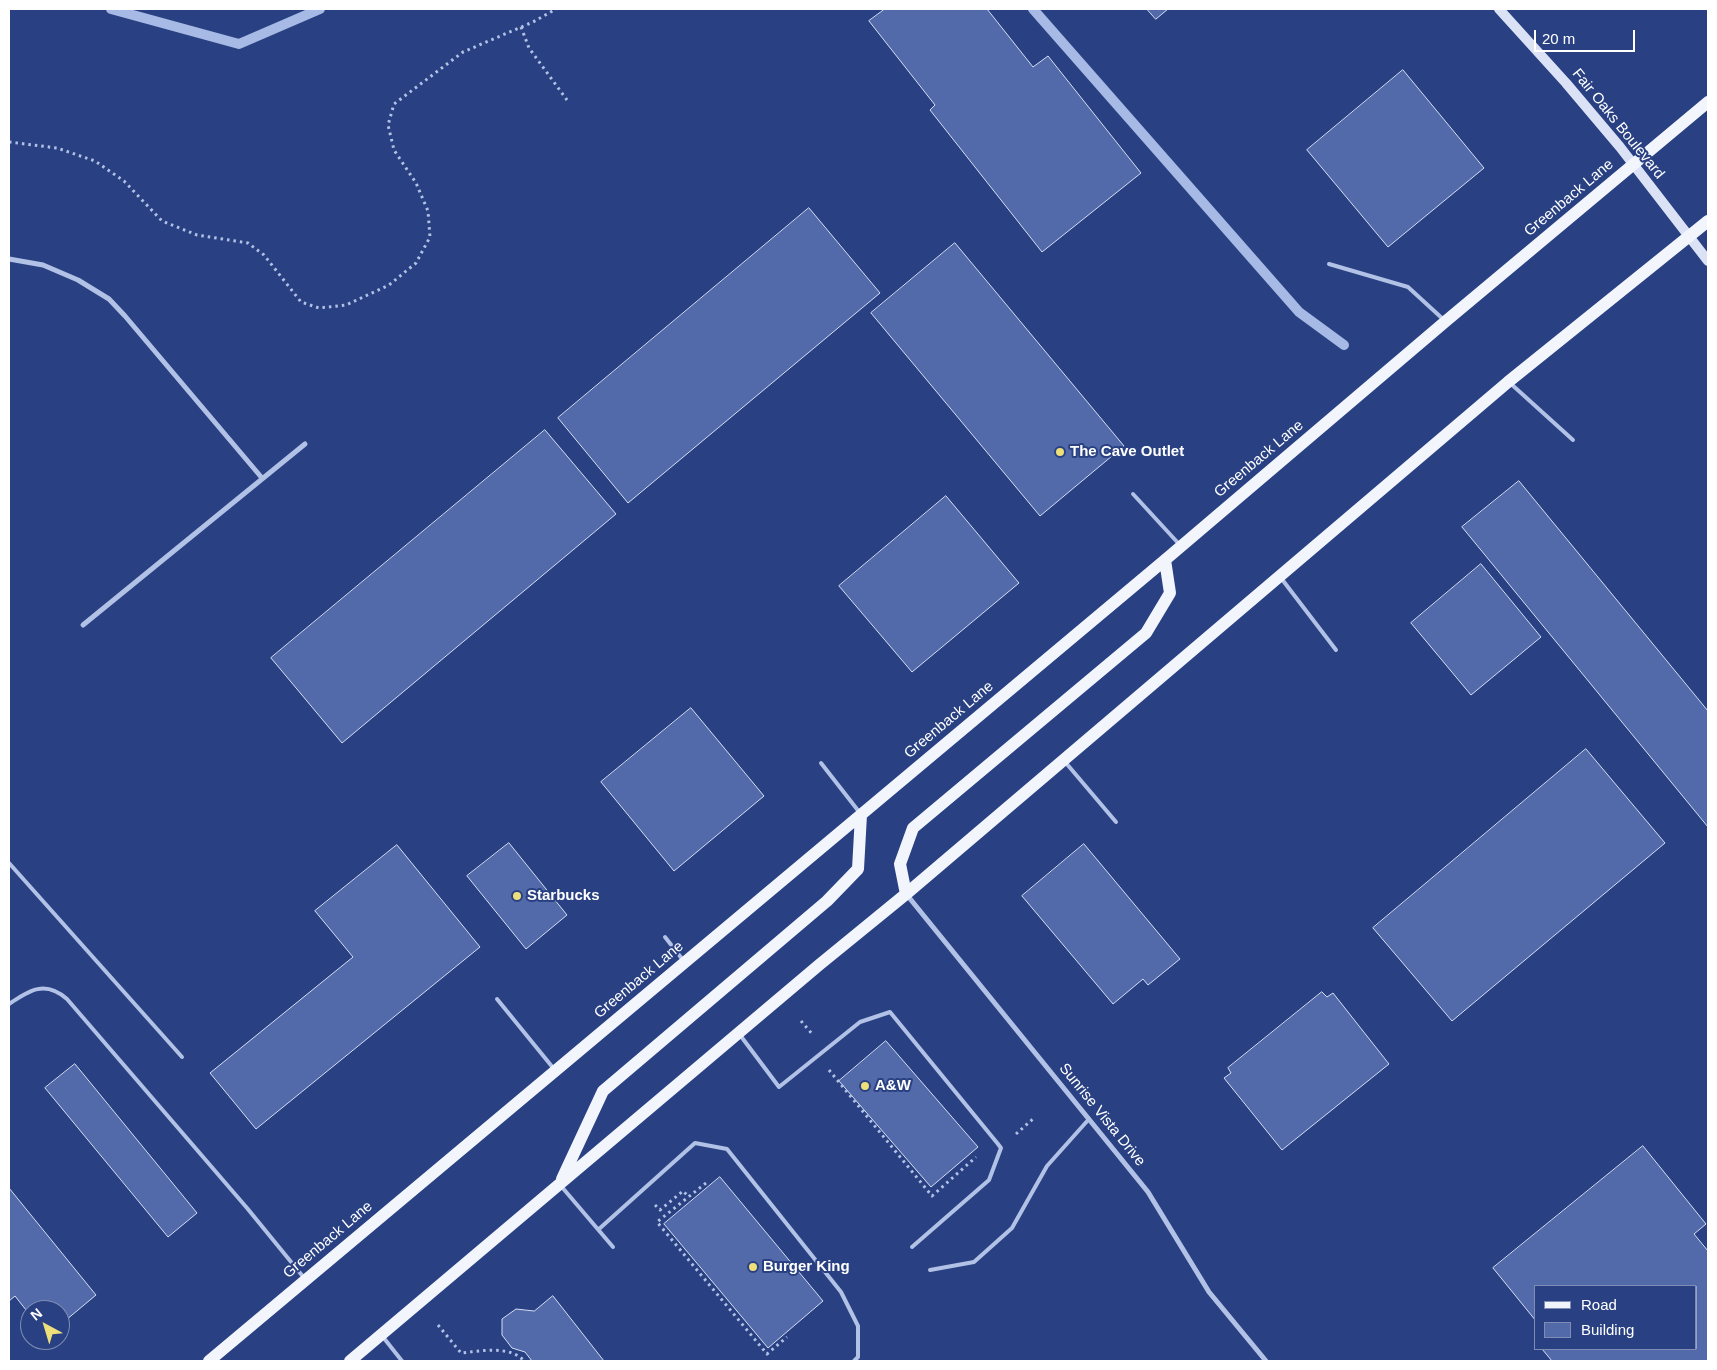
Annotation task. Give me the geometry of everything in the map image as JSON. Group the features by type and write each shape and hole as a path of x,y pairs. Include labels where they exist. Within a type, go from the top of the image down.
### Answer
{"main road":[{"name":"Fair Oaks Boulevard","path":"1500,9 1566,82 1708,261"},
{"name":"Greenback Lane","path":"209,1361 1708,102"},
{"path":"350,1361 906,894 1508,382 1708,221"},
{"path":"906,894 900,864 913,828 1146,633 1170,593 1165,560"},
{"path":"560,1184 603,1091 826,901 858,869 861,815"}],"street":[{"path":"9,259 43,265 78,280 109,299 262,478"},
{"path":"83,625 305,444"},
{"name":"Sunrise Vista Drive","path":"906,894 1148,1192 1209,1292 1266,1361"}],"lane":[{"path":"1329,264 1408,288 1446,321"},
{"path":"1508,382 1573,440"},
{"path":"1133,494 1181,546"},
{"path":"1280,576 1336,650"},
{"path":"1063,760 1116,822"},
{"path":"821,763 861,815"},
{"path":"9,863 182,1057"},
{"path":"665,937 685,962"},
{"path":"9,1004 22,996 42,988 54,990 67,999 247,1208 305,1280"},
{"path":"498,999 556,1071"},
{"path":"739,1033 779,1087 860,1022 890,1012 998,1144 1001,1148 989,1180 912,1247"},
{"path":"930,1270 974,1262 1012,1228 1047,1166 1089,1119"},
{"path":"599,1229 695,1143 727,1149 841,1292 858,1326 858,1357 854,1361"},
{"path":"560,1184 614,1247"},
{"path":"381,1336 402,1361"}],"path":[{"path":"9,142 57,148 96,161 124,181 162,221 196,235 248,243 264,255 301,302 320,308 346,305 389,285 416,263 430,237 428,211 416,183 394,150 388,125 394,104 463,52 521,27 556,9"},
{"path":"521,27 529,48 568,100"},
{"path":"801,1021 820,1044 829,1070 932,1196 982,1151 1009,1139 1034,1118"},
{"path":"706,1183 657,1222 767,1354 787,1337"},
{"path":"438,1325 461,1353 498,1349 520,1357 524,1361"}],"building":[{"path":"885,9 987,9 1033,67 1048,56 1141,173 1042,252 930,110 935,105 869,21"},
{"path":"1147,9 1168,9 1156,19"},
{"path":"1403,70 1484,168 1388,247 1307,150"},
{"path":"809,208 880,293 628,503 558,418"},
{"path":"955,243 1124,446 1040,516 871,313"},
{"path":"545,430 616,514 342,743 271,658"},
{"path":"1519,481 1708,711 1708,827 1462,527"},
{"path":"946,496 1019,583 912,672 839,586"},
{"path":"1481,564 1541,637 1471,695 1411,623"},
{"path":"691,708 764,796 674,871 601,782"},
{"path":"1586,749 1665,843 1452,1021 1373,928"},
{"name":"Starbucks","path":"509,843 567,915 526,949 467,876"},
{"path":"1084,844 1180,959 1148,985 1143,979 1113,1004 1022,896"},
{"path":"397,845 480,947 256,1129 210,1073 353,957 315,911"},
{"path":"1322,992 1327,997 1333,993 1389,1064 1282,1150 1224,1078 1231,1073 1228,1068"},
{"path":"886,1041 978,1147 931,1187 839,1081"},
{"path":"75,1064 197,1213 168,1237 45,1088"},
{"path":"1643,1146 1706,1224 1694,1234 1708,1251 1708,1361 1552,1361 1543,1350 1697,1350 1697,1285 1534,1285 1534,1319 1493,1268"},
{"path":"720,1177 823,1301 768,1348 664,1224"},
{"path":"9,1188 96,1295 70,1317 70,1300 20,1300 20,1302 15,1296 9,1301"},
{"path":"553,1296 604,1361 532,1361 525,1352 512,1348 502,1335 502,1319 516,1309 534,1311"}],"waterway":[{"path":"111,9 239,44 320,9"},
{"path":"1033,9 1299,312 1344,345"}],"place":[{"name":"The Cave Outlet","path":"1060,452"},
{"name":"Starbucks","path":"517,896"},
{"name":"A&W","path":"865,1086"},
{"name":"Burger King","path":"753,1267"}]}
